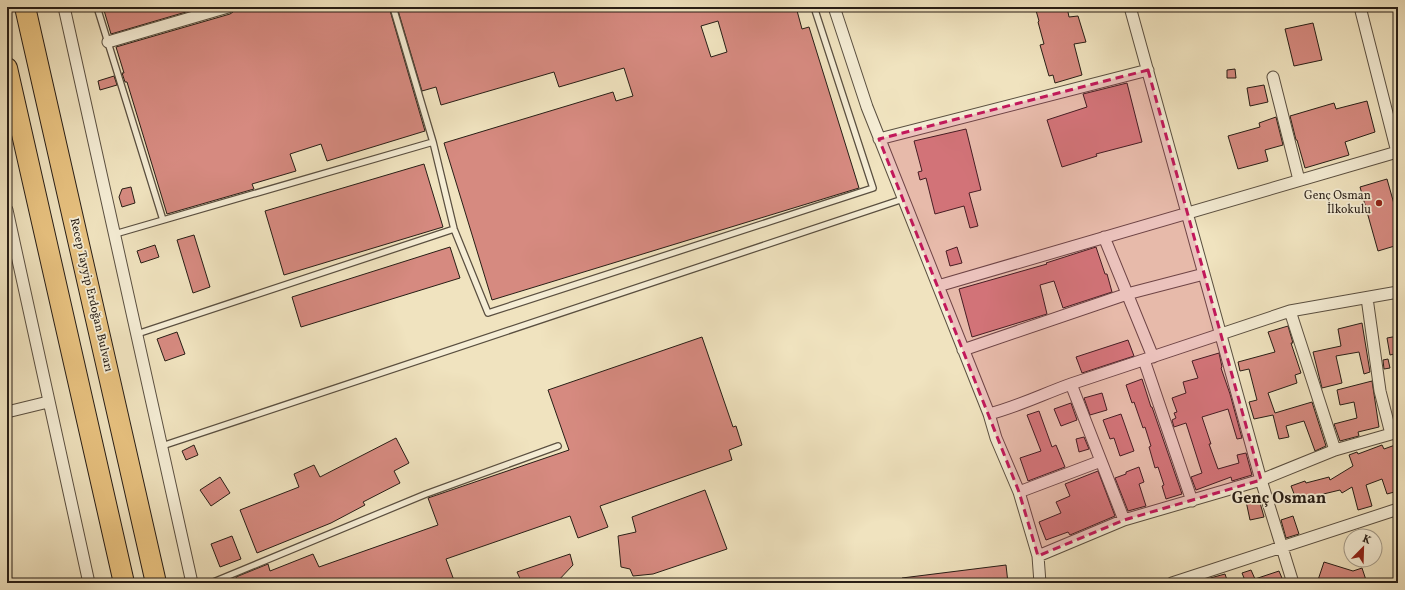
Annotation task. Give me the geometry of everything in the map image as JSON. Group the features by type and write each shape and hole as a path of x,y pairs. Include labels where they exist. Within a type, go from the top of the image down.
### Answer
{"highway":[{"name":"Recep Tayyip Erdoğan Bulvarı","path":"25,7 156,583"},
{"path":"7,68 124,583"}],"street":[{"path":"64,7 192,583"},
{"path":"108,42 228,7"},
{"path":"834,7 879,139 989,414 996,438 1019,492 1038,556 1040,583"},
{"path":"1130,7 1261,480 1293,583"},
{"path":"938,286 1299,180 1397,154 1360,7"},
{"path":"879,139 1148,70"},
{"path":"1273,77 1299,180"},
{"path":"7,210 89,583"},
{"path":"1104,237 1127,294 1192,501"},
{"path":"963,350 1127,294 1204,274"},
{"path":"989,414 1008,409 1071,384 1290,311 1398,292"},
{"path":"1038,556 1124,520 1261,480 1335,450 1394,433 1380,392 1367,298"},
{"path":"1290,311 1335,450"},
{"path":"1071,384 1124,520"},
{"path":"7,412 48,402"},
{"path":"1019,492 1100,461"},
{"path":"1172,583 1398,509"}],"lane":[{"path":"97,7 163,220"},
{"path":"393,7 433,142 454,229 488,313 873,188 814,7"},
{"path":"115,234 433,142"},
{"path":"162,446 903,199"},
{"path":"137,334 454,229"},
{"path":"211,583 426,494 558,446"}],"highlighted area":[{"path":"1148,70 1261,480 1124,520 1038,556 1019,492 879,139"}],"building":[{"path":"103,7 203,7 111,34"},
{"path":"235,7 389,7 425,131 327,161 321,144 290,154 296,171 252,184 254,189 167,214 127,82 125,82 122,73 124,73 116,47 230,14 233,12"},
{"path":"397,7 796,7 802,29 809,27 859,188 492,300 444,143 613,92 616,101 633,96 624,68 559,87 554,72 441,105 436,87 422,91","holes":["718,21 727,52 711,57 701,26"]},
{"path":"1035,7 1067,7 1069,17 1078,16 1086,42 1074,44 1082,75 1055,83 1053,75 1049,76 1040,45 1044,44"},
{"path":"1313,23 1322,60 1294,66 1285,29"},
{"path":"1235,69 1236,78 1227,78 1227,70"},
{"path":"114,76 117,85 100,90 98,81"},
{"path":"1127,83 1142,142 1096,154 1097,156 1062,167 1047,120 1087,107 1083,94"},
{"path":"1264,85 1268,102 1250,106 1247,88"},
{"path":"1367,101 1375,132 1345,142 1349,155 1305,168 1290,116 1334,103 1336,109"},
{"path":"1276,117 1283,145 1265,150 1268,161 1238,169 1228,136 1260,127 1259,123"},
{"path":"966,129 981,190 969,193 978,226 970,228 964,206 935,214 926,178 920,180 918,172 922,171 914,141"},
{"path":"424,164 443,227 284,275 265,211"},
{"name":"Genç Osman İlkokulu","path":"1387,179 1398,218 1398,245 1378,251 1360,187"},
{"path":"131,187 135,203 122,207 119,197 122,189"},
{"path":"194,235 210,287 193,293 177,240"},
{"path":"155,245 159,257 141,263 137,251"},
{"path":"450,247 460,278 301,327 292,297"},
{"path":"957,247 962,263 950,266 946,251"},
{"path":"1096,247 1105,274 1107,274 1112,292 1063,308 1054,281 1040,285 1047,314 972,337 959,289 1047,264 1046,263"},
{"path":"1362,323 1370,372 1364,374 1359,352 1336,356 1342,383 1322,388 1313,352 1341,346 1338,329"},
{"path":"1288,326 1293,343 1291,343 1301,373 1295,375 1297,383 1268,393 1275,413 1312,402 1326,446 1315,451 1304,421 1286,426 1289,437 1279,439 1273,415 1254,419 1249,402 1257,400 1249,369 1240,371 1238,362 1275,352 1268,332"},
{"path":"177,332 185,354 165,361 157,339"},
{"path":"1398,336 1398,353 1390,355 1387,338"},
{"path":"702,337 733,427 736,426 742,445 729,450 732,460 600,506 608,527 578,538 570,516 446,559 455,583 237,583 236,577 268,564 270,571 313,554 319,567 438,525 428,498 569,450 548,390"},
{"path":"1128,340 1134,356 1082,373 1076,357"},
{"path":"1219,353 1221,368 1242,438 1237,439 1228,409 1202,417 1211,444 1209,444 1218,469 1239,463 1237,455 1246,453 1252,475 1232,481 1231,477 1196,490 1191,477 1202,473 1186,423 1174,427 1172,420 1176,418 1174,413 1177,412 1172,398 1186,393 1183,382 1198,378 1192,361"},
{"path":"1388,359 1390,368 1384,369 1383,360"},
{"path":"1142,379 1182,494 1166,499 1162,486 1164,485 1158,467 1155,468 1149,447 1151,446 1145,427 1143,428 1126,385"},
{"path":"1372,381 1379,427 1358,432 1359,436 1340,441 1334,424 1357,418 1354,402 1340,405 1337,390"},
{"path":"1102,393 1107,410 1090,415 1084,398"},
{"path":"1071,403 1077,420 1061,426 1054,409"},
{"path":"1039,411 1052,447 1056,445 1065,467 1028,481 1020,458 1041,451 1027,415"},
{"path":"1121,414 1134,451 1120,456 1114,438 1110,439 1103,420"},
{"path":"1084,437 1089,449 1079,452 1076,439"},
{"path":"396,438 409,463 394,471 400,483 363,502 365,505 331,523 257,553 240,510 299,487 294,474 314,465 320,477"},
{"path":"1398,444 1398,491 1387,494 1382,479 1366,485 1372,506 1358,510 1352,487 1342,493 1340,490 1311,497 1311,499 1298,504 1291,486 1305,481 1306,483 1329,477 1330,480 1353,466 1349,455 1357,452 1358,454 1382,445 1384,449"},
{"path":"194,445 198,455 186,460 182,451"},
{"path":"1139,467 1144,482 1139,484 1146,506 1128,511 1115,478"},
{"path":"1098,471 1115,516 1070,535 1068,532 1046,540 1039,522 1061,513 1056,502 1070,496 1065,484"},
{"path":"220,477 230,493 211,506 200,490"},
{"path":"705,490 727,549 653,574 633,576 630,569 621,567 618,536 636,532 632,517"},
{"path":"1259,499 1264,517 1250,520 1246,501"},
{"path":"1293,516 1299,534 1286,538 1281,520"},
{"path":"232,536 241,559 220,567 211,544"},
{"path":"570,554 573,565 556,583 522,583 517,572"},
{"path":"1324,562 1353,571 1362,568 1367,583 1317,583"},
{"path":"1006,565 1008,583 903,583 902,578"},
{"path":"1251,570 1255,579 1279,571 1284,583 1246,583 1242,573"},
{"path":"1225,574 1228,583 1203,583 1203,580"}],"place":[{"name":"Genç Osman İlkokulu","path":"1379,203"}],"district":[{"name":"Genç Osman","path":"1279,499"}]}
